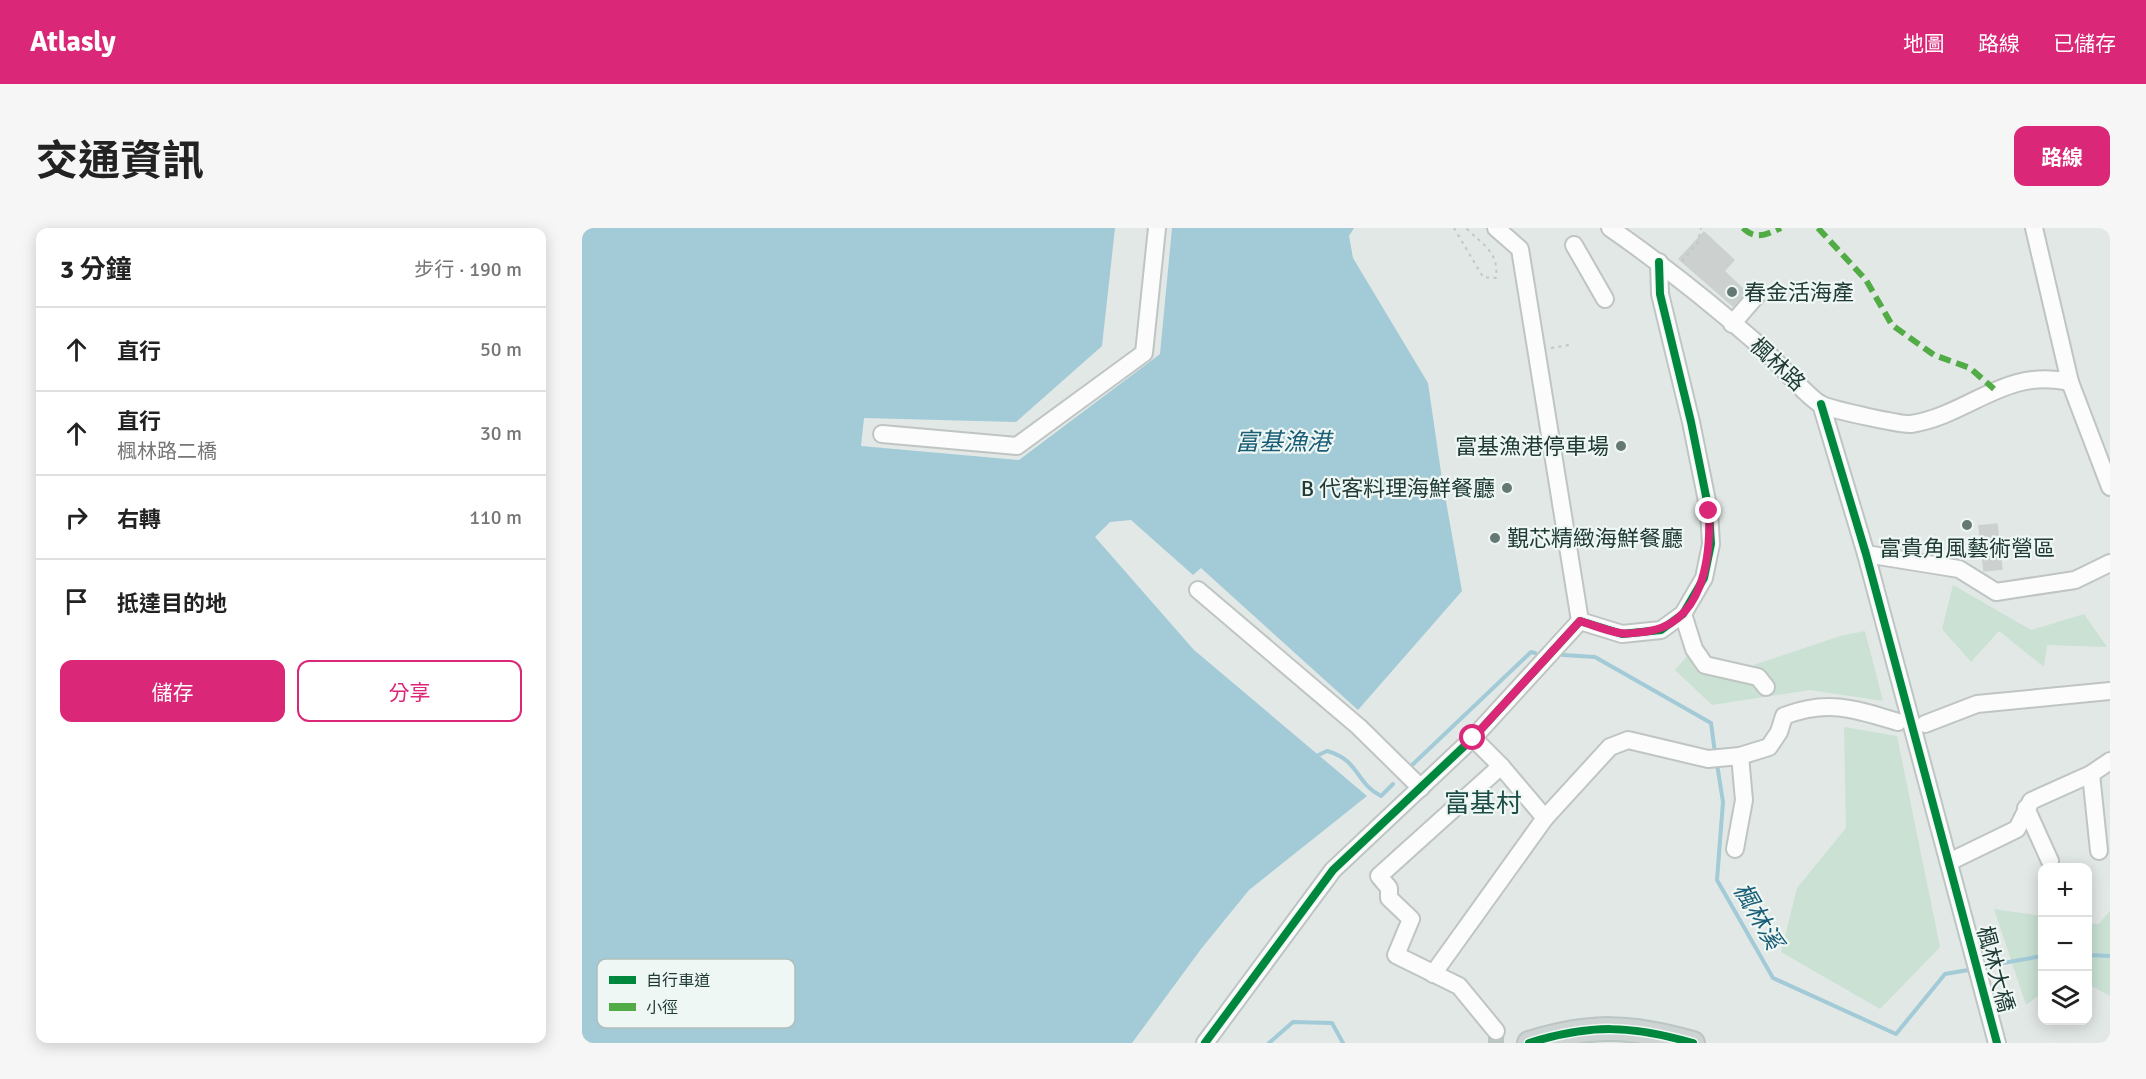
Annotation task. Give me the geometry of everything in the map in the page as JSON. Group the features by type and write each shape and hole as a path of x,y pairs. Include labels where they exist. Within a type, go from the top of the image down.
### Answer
{"main road":[{"path":"1528,1043 1551,1040 1578,1031 1623,1028 1651,1031 1693,1043"}],"street":[{"path":"882,434 1017,446 1144,353 1157,228"},
{"path":"1496,228 1520,249 1580,621"},
{"name":"楓林路","path":"1610,228 1659,262 1760,346 1821,405 1908,424 1943,416 1994,389 2029,380 2055,379 2070,382"},
{"path":"2034,228 2070,382 2106,466 2110,487"},
{"path":"1574,245 1605,299"},
{"path":"1580,621 1622,634 1661,630 1683,614 1704,578 1711,544 1709,511 1691,422 1660,294 1659,262"},
{"path":"1732,324 1757,295"},
{"name":"楓林大橋","path":"1821,405 1866,554 1997,1043"},
{"path":"1866,554 1959,569 1996,592 2075,580 2110,563"},
{"path":"1198,590 1359,727 1421,788"},
{"path":"1683,614 1694,649 1705,664 1758,676 1766,687"},
{"path":"1205,1043 1333,870 1473,738 1580,621"},
{"path":"1924,724 1977,704 2110,692"},
{"path":"1433,974 1545,818 1610,747 1628,740 1708,759 1740,756 1769,747 1779,732 1784,716 1799,710 1846,706 1898,722"},
{"path":"1473,738 1501,766 1545,818"},
{"path":"1735,849 1744,800 1740,756"},
{"path":"1949,862 2017,829 2031,801 2091,774 2110,761"},
{"path":"1496,1031 1459,986 1396,955 1411,919 1389,898 1389,888 1379,876 1501,766"},
{"path":"2091,774 2099,851"},
{"path":"2026,808 2050,861"}],"path":[{"path":"1454,228 1483,277 1496,278 1497,263 1491,252 1466,228"},
{"path":"1672,274 1698,242 1701,228"}],"green space":[{"path":"1953,585 2031,630 2084,614 2107,647 2047,645 2044,667 1999,631 1971,662 1942,629"},
{"path":"1865,631 1883,701 1810,690 1712,705 1675,670 1688,655 1742,669 1840,636"},
{"path":"1844,727 1897,736 1940,947 1880,1009 1781,952 1797,888 1846,828"},
{"path":"1994,909 2038,915 2038,996 2026,1005"},
{"path":"2110,911 2110,996 2092,986 2092,923 2099,924"}],"water":[{"name":"富基漁港","path":"582,228 1115,228 1102,346 1016,422 864,418 861,446 1019,460 1160,354 1172,228 1354,228 1349,236 1353,258 1428,383 1462,591 1358,710 1201,568 1193,575 1131,520 1110,522 1095,537 1194,650 1367,796 1249,890 1201,949 1132,1043 582,1043"}],"building":[{"path":"1704,232 1734,260 1724,271 1746,292 1733,306 1679,259"},
{"path":"1997,524 2002,569 1984,571 1979,526"}],"waterway":[{"name":"楓林溪","path":"1410,767 1531,652 1535,653"},
{"name":"楓林溪","path":"1563,655 1595,657 1711,723 1715,753"},
{"name":"楓林溪","path":"1314,757 1327,751 1338,755 1352,766 1366,785 1381,796 1393,784"},
{"name":"楓林溪","path":"1717,764 1723,802 1717,880 1773,978 1896,1034 1945,974 1974,969"},
{"name":"楓林溪","path":"2092,955 2110,956"},
{"name":"楓林溪","path":"1981,967 2038,957"},
{"path":"1269,1043 1293,1022 1332,1023 1343,1043"}],"tunnel":[{"path":"1496,1031 1496,1043"}],"marked path":[{"path":"1743,228 1757,235 1781,228"},
{"path":"1818,228 1866,280 1892,325 1934,355 1970,368 1994,389"}],"cycle path":[{"path":"1205,1043 1333,870 1473,738 1580,621 1622,634 1661,630 1683,614 1704,578 1711,544 1709,511 1691,422 1660,294 1659,262"},
{"path":"1821,404 1866,554 1997,1043"},
{"path":"1529,1043 1572,1032 1611,1029 1650,1033 1693,1043"}],"place":[{"name":"春金活海產","path":"1732,292"},
{"name":"富基漁港停車場","path":"1621,446"},
{"name":"B 代客料理海鮮餐廳","path":"1507,488"},
{"name":"富貴角風藝術營區","path":"1967,525"},
{"name":"覲芯精緻海鮮餐廳","path":"1495,538"}],"district":[{"name":"富基村","path":"1483,803"}],"route":[{"path":"1473,738 1580,621 1622,634 1661,630 1683,614 1704,578 1711,544 1709,511"}]}
